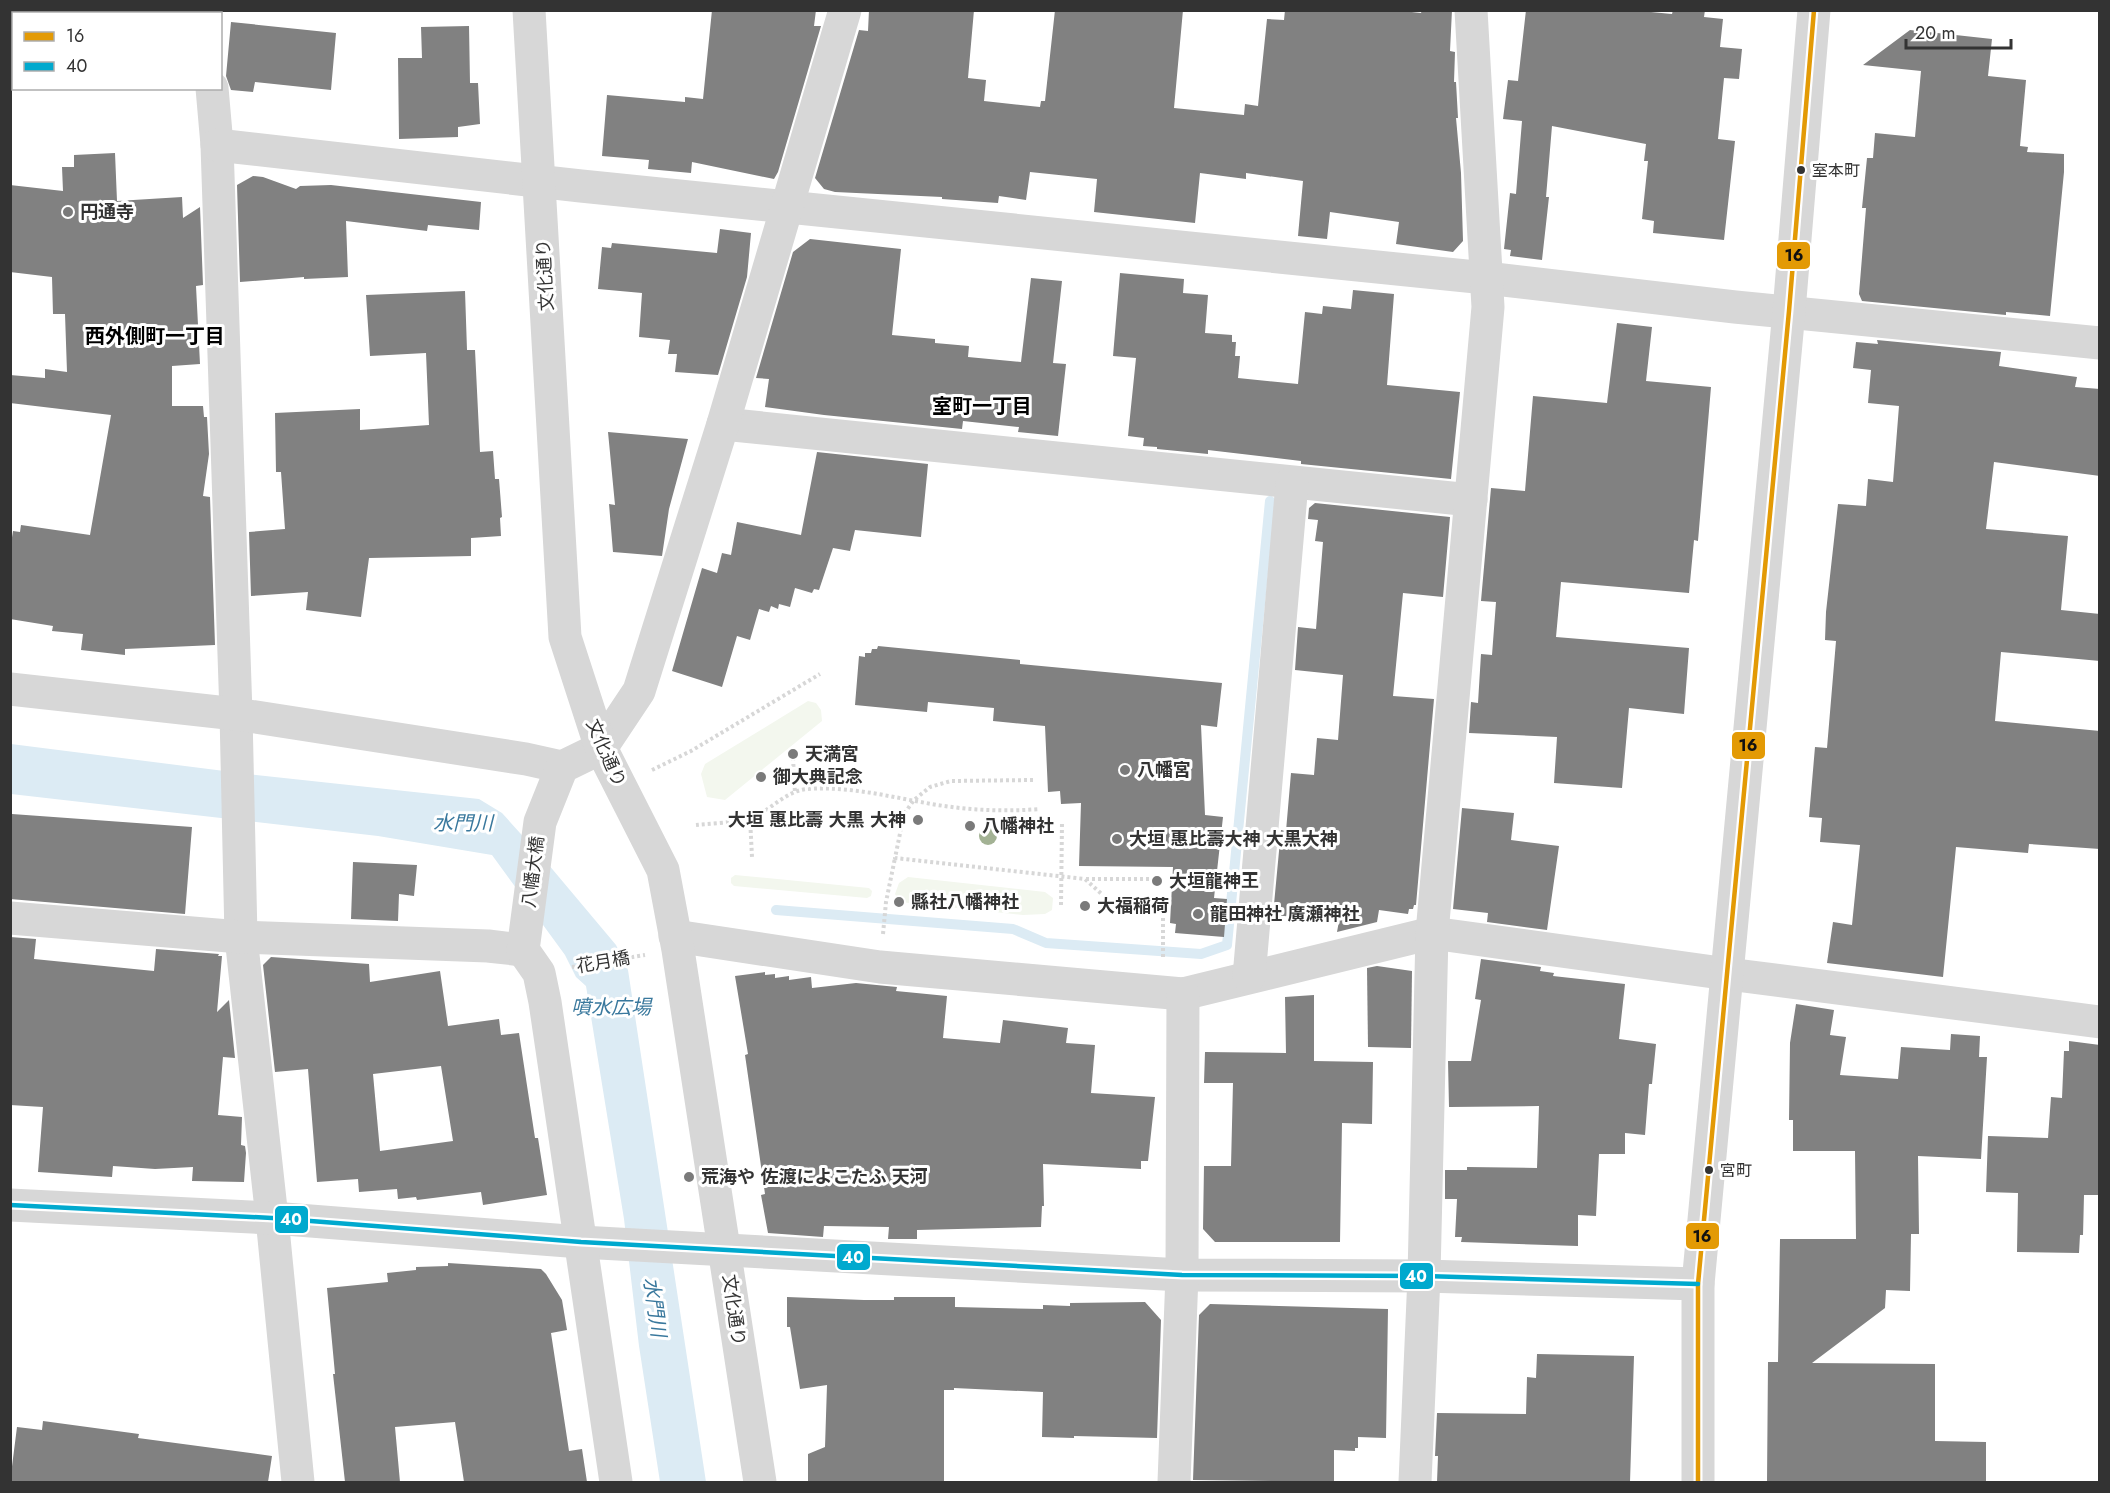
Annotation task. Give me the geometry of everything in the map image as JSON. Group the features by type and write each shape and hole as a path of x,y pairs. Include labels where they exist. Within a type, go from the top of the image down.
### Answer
{"street":[{"name":"文化通り","path":"529,10 565,636 584,702 601,748 663,870 663,945 725,1251 760,1482"},
{"path":"10,689 236,714 526,759 562,767 601,748 639,691 723,424 845,10"},
{"path":"1415,1482 1424,1276 1432,933 1488,307 1471,10"},
{"path":"1698,1482 1698,1284 1789,311 1814,10"},
{"path":"212,90 217,145 241,937 298,1482"},
{"path":"217,145 788,207 1486,278 1735,307 2100,343"},
{"path":"723,424 1471,500"},
{"path":"1249,977 1292,483"},
{"name":"八幡大橋","path":"525,936 540,822 562,767"},
{"path":"10,918 241,937 488,946 525,936 539,973 545,1002 616,1482"},
{"path":"663,945 1183,994 1432,933 2100,1022"},
{"path":"1174,1482 1182,1275 1183,994"},
{"path":"10,1205 272,1218 725,1251 1182,1275 1424,1276 1698,1284"}],"path":[{"path":"620,786 691,751 820,674"},
{"path":"793,758 795,793"},
{"path":"883,938 886,903 904,814 914,800 930,787 951,781 1033,780"},
{"path":"696,825 750,818 806,789 884,794 967,809 1008,812 1040,809"},
{"path":"750,818 752,857"},
{"path":"1062,823 1062,905"},
{"path":"896,858 1085,879 1150,879"},
{"path":"1085,879 1114,905 1170,912"},
{"path":"1163,912 1163,968"},
{"name":"花月橋","path":"566,968 663,945"}],"shaded area":[{"path":"808,701 816,703 821,710 822,721 725,800 707,797 701,774 705,764"},
{"path":"735,875 869,888 872,891 871,896 867,898 734,886 731,878"},
{"path":"908,877 1045,892 1053,898 1052,910 1045,914 1023,915 900,902 895,894 899,883"}],"water":[{"path":"11,744 256,775 479,799 502,813 616,945 628,970 706,1482 660,1482 639,1346 624,1219 586,986 576,977 565,955 492,855 378,836 11,794"}],"building":[{"path":"712,10 816,10 814,26 821,26 774,179 692,162 691,173 648,169 649,160 602,156 607,95 685,102 685,97 703,99"},
{"path":"869,10 974,10 968,78 986,80 984,101 1040,107 1041,101 1045,101 1055,10 1183,10 1174,108 1244,115 1245,104 1258,106 1267,19 1284,20 1285,10 1393,10 1421,13 1422,10 1452,10 1450,51 1455,52 1454,82 1456,82 1463,241 1453,252 1396,244 1399,222 1330,212 1327,239 1298,236 1303,181 1246,173 1246,179 1200,173 1195,223 1094,212 1097,179 1030,172 1026,200 999,196 998,203 942,199 942,197 835,192 824,189 815,178 859,30 868,31"},
{"path":"1526,10 1630,10 1672,14 1673,10 1705,10 1704,17 1723,19 1720,47 1742,49 1739,79 1724,78 1718,139 1735,141 1724,240 1653,233 1654,221 1642,219 1648,161 1644,161 1646,144 1552,126 1546,197 1549,197 1542,260 1510,256 1511,250 1504,249 1510,193 1516,194 1522,121 1503,119 1508,80 1518,81"},
{"path":"231,22 336,33 331,90 255,82 253,92 231,90 226,76"},
{"path":"469,26 470,83 478,83 480,124 458,127 458,137 399,139 398,58 422,58 421,27"},
{"path":"1910,30 1992,39 1988,76 2026,80 2020,146 2028,147 2027,152 2064,154 2050,316 2006,312 2006,315 1862,301 1859,294 1866,208 1862,208 1867,158 1873,158 1875,133 1915,137 1921,71 1863,65"},
{"path":"115,153 117,201 182,197 183,218 200,207 203,285 196,286 200,364 172,366 172,406 203,406 204,417 207,417 209,454 203,496 210,497 215,645 125,649 125,655 81,650 83,634 52,631 53,626 10,619 10,550 13,531 20,532 21,525 90,535 111,415 10,403 10,375 45,378 45,369 67,372 65,314 53,314 52,277 10,272 10,185 63,191 62,167 74,167 74,155"},
{"path":"253,176 263,177 296,189 300,186 331,185 481,202 479,230 428,225 427,231 346,221 348,277 304,279 304,277 240,282 237,185"},
{"path":"720,229 751,233 747,277 718,375 675,372 677,354 668,354 670,340 639,337 642,293 598,289 602,247 611,248 612,243 717,253"},
{"path":"810,239 901,249 892,335 935,339 935,343 969,346 968,357 1021,362 1031,278 1062,281 1053,363 1066,364 1058,436 1018,432 1019,427 963,421 962,429 765,407 769,379 756,378 793,252"},
{"path":"1120,273 1184,279 1183,293 1208,295 1205,333 1232,335 1232,342 1236,342 1235,356 1240,356 1238,378 1298,384 1305,312 1322,314 1323,306 1351,309 1353,290 1394,294 1387,385 1460,392 1451,479 1301,464 1301,461 1208,450 1208,454 1143,446 1144,438 1128,436 1136,358 1113,356"},
{"path":"465,291 467,350 475,350 480,452 493,451 495,479 499,479 501,536 471,538 471,556 369,558 361,617 306,610 308,592 251,596 249,532 285,529 281,472 276,472 275,413 360,409 360,430 429,425 426,353 370,356 366,295"},
{"path":"1617,323 1652,327 1646,381 1711,387 1698,541 1694,540 1689,593 1561,582 1556,637 1689,648 1684,714 1629,708 1622,788 1554,783 1557,737 1469,733 1471,702 1478,703 1481,654 1492,655 1496,602 1481,601 1491,488 1525,491 1533,396 1607,403"},
{"path":"1877,340 2001,352 1999,366 2077,377 2075,387 2100,389 2100,476 1994,462 1986,529 2068,536 2061,610 2100,614 2100,661 2001,652 1995,721 2100,731 2100,849 2029,844 2028,853 1956,847 1943,977 1827,963 1833,922 1852,925 1860,845 1820,842 1822,818 1809,817 1815,747 1827,748 1836,641 1825,640 1826,612 1838,504 1866,506 1868,479 1893,482 1899,406 1868,403 1871,370 1853,368 1856,342 1878,344"},
{"path":"608,432 688,439 669,509 662,556 613,552 609,504 615,505"},
{"path":"817,452 928,464 921,537 855,530 850,551 833,548 819,590 814,589 812,593 795,588 790,607 779,604 778,609 771,606 769,612 759,609 750,640 737,636 722,687 672,671 702,568 717,573 722,553 731,555 737,522 801,535"},
{"path":"1315,503 1450,517 1443,597 1403,593 1393,696 1434,699 1416,905 1413,909 1409,909 1408,914 1379,910 1377,922 1337,932 1339,921 1273,915 1281,830 1286,831 1291,773 1314,775 1317,738 1338,740 1343,675 1295,670 1298,627 1316,629 1323,542 1315,541 1318,520 1308,519 1309,508"},
{"path":"878,646 1020,660 1020,664 1222,683 1217,727 1201,725 1205,815 1223,817 1214,898 1227,899 1224,937 1175,933 1176,924 1170,923 1173,867 1079,866 1081,803 1061,804 1060,791 1048,792 1045,726 993,721 994,708 928,702 927,712 855,705 859,656 865,657 865,653 871,653 872,649 877,649"},
{"path":"1462,808 1514,813 1511,840 1559,846 1547,930 1487,922 1488,913 1453,909"},
{"path":"12,814 192,827 185,914 10,899 10,817"},
{"path":"353,862 417,865 414,896 399,894 398,921 351,919"},
{"path":"10,937 36,939 34,959 154,971 156,949 222,956 217,1012 229,1000 235,1058 223,1057 218,1115 242,1117 241,1145 245,1146 246,1153 244,1182 192,1181 193,1167 155,1169 113,1166 112,1177 38,1172 43,1107 10,1105"},
{"path":"271,957 369,964 370,982 440,971 448,1026 499,1019 501,1035 519,1033 535,1138 538,1138 547,1195 483,1205 481,1192 417,1200 416,1197 398,1199 397,1189 359,1192 358,1179 317,1182 308,1069 275,1072 263,965","holes":["441,1066 453,1141 380,1151 373,1074"]},
{"path":"1481,959 1541,967 1540,971 1554,973 1553,976 1625,984 1619,1039 1656,1044 1652,1084 1649,1084 1645,1135 1625,1133 1625,1154 1599,1154 1596,1216 1578,1215 1578,1246 1461,1242 1462,1237 1455,1237 1457,1199 1445,1199 1445,1170 1467,1170 1467,1167 1537,1168 1539,1106 1449,1107 1448,1061 1471,1061 1481,1000 1475,999"},
{"path":"1377,966 1412,971 1411,1048 1368,1047 1367,968"},
{"path":"765,972 765,975 775,974 775,978 789,976 789,980 811,977 812,988 856,983 897,987 896,991 947,996 943,1038 1000,1043 1003,1020 1068,1028 1066,1043 1095,1045 1091,1093 1155,1097 1148,1161 1141,1161 1141,1169 1043,1164 1044,1206 1042,1206 1041,1227 917,1230 917,1239 888,1239 889,1227 824,1226 823,1237 768,1233 761,1195 765,1194 745,1055 748,1054 735,976"},
{"path":"1314,995 1314,1061 1373,1062 1372,1124 1342,1123 1340,1242 1215,1242 1203,1229 1204,1166 1231,1166 1233,1083 1204,1083 1205,1052 1286,1053 1285,997"},
{"path":"1796,1004 1834,1010 1830,1035 1846,1037 1840,1075 1898,1079 1901,1047 1950,1050 1951,1034 1980,1036 1979,1057 1987,1057 1981,1159 1918,1156 1919,1234 1911,1234 1910,1291 1886,1290 1885,1308 1812,1363 1935,1364 1935,1441 1986,1442 1986,1482 1767,1482 1768,1362 1778,1362 1780,1239 1856,1239 1855,1151 1793,1151 1793,1120 1789,1120 1790,1043"},
{"path":"2069,1041 2100,1045 2100,1195 2084,1195 2083,1235 2080,1235 2079,1253 2017,1252 2018,1193 1986,1192 1988,1136 2048,1138 2051,1097 2062,1098 2064,1051 2069,1051"},
{"path":"448,1263 541,1269 546,1274 562,1300 567,1330 551,1333 569,1451 582,1449 587,1482 464,1482 455,1422 395,1427 400,1482 345,1482 333,1374 335,1374 327,1288 388,1282 387,1273 416,1270 416,1267 448,1266"},
{"path":"787,1297 894,1300 894,1297 955,1297 955,1307 1043,1309 1043,1305 1070,1306 1070,1303 1145,1302 1161,1320 1157,1438 1042,1437 1043,1392 954,1388 954,1390 944,1390 944,1482 808,1482 808,1454 825,1447 827,1385 800,1389 790,1327 787,1327"},
{"path":"1210,1304 1388,1309 1386,1438 1358,1437 1358,1448 1355,1448 1355,1451 1334,1450 1334,1482 1193,1480 1199,1315"},
{"path":"1537,1354 1634,1356 1630,1482 1437,1482 1438,1456 1435,1456 1437,1413 1526,1414 1527,1377 1536,1378"},
{"path":"43,1421 139,1434 138,1438 272,1456 268,1482 10,1482 17,1427 42,1430"}],"waterway":[{"path":"776,910 1013,929 1046,943 1201,954 1227,945 1270,501"}],"transit line":[{"name":"16","path":"1698,1482 1698,1284 1789,311 1814,10"},
{"name":"40","path":"10,1205 272,1218 581,1242 1182,1275 1424,1276 1698,1284"}],"place":[{"name":"室本町","path":"1801,170"},
{"name":"円通寺","path":"68,212"},
{"name":"天満宮","path":"793,754"},
{"name":"八幡宮","path":"1125,770"},
{"name":"御大典記念","path":"761,777"},
{"name":"大垣 惠比壽 大黒 大神","path":"918,820"},
{"name":"八幡神社","path":"970,826"},
{"name":"大垣 惠比壽大神 大黒大神","path":"1117,839"},
{"name":"大垣龍神王","path":"1157,881"},
{"name":"縣社八幡神社","path":"899,902"},
{"name":"大福稲荷","path":"1085,906"},
{"name":"龍田神社 廣瀬神社","path":"1198,914"},
{"name":"宮町","path":"1709,1170"},
{"name":"荒海や 佐渡によこたふ 天河","path":"689,1177"}],"district":[{"name":"西外側町一丁目","path":"155,336"},
{"name":"室町一丁目","path":"982,406"}],"water label":[{"name":"水門川","path":"463,823"},
{"name":"噴水広場","path":"611,1007"},
{"name":"水門川","path":"655,1307"}]}
